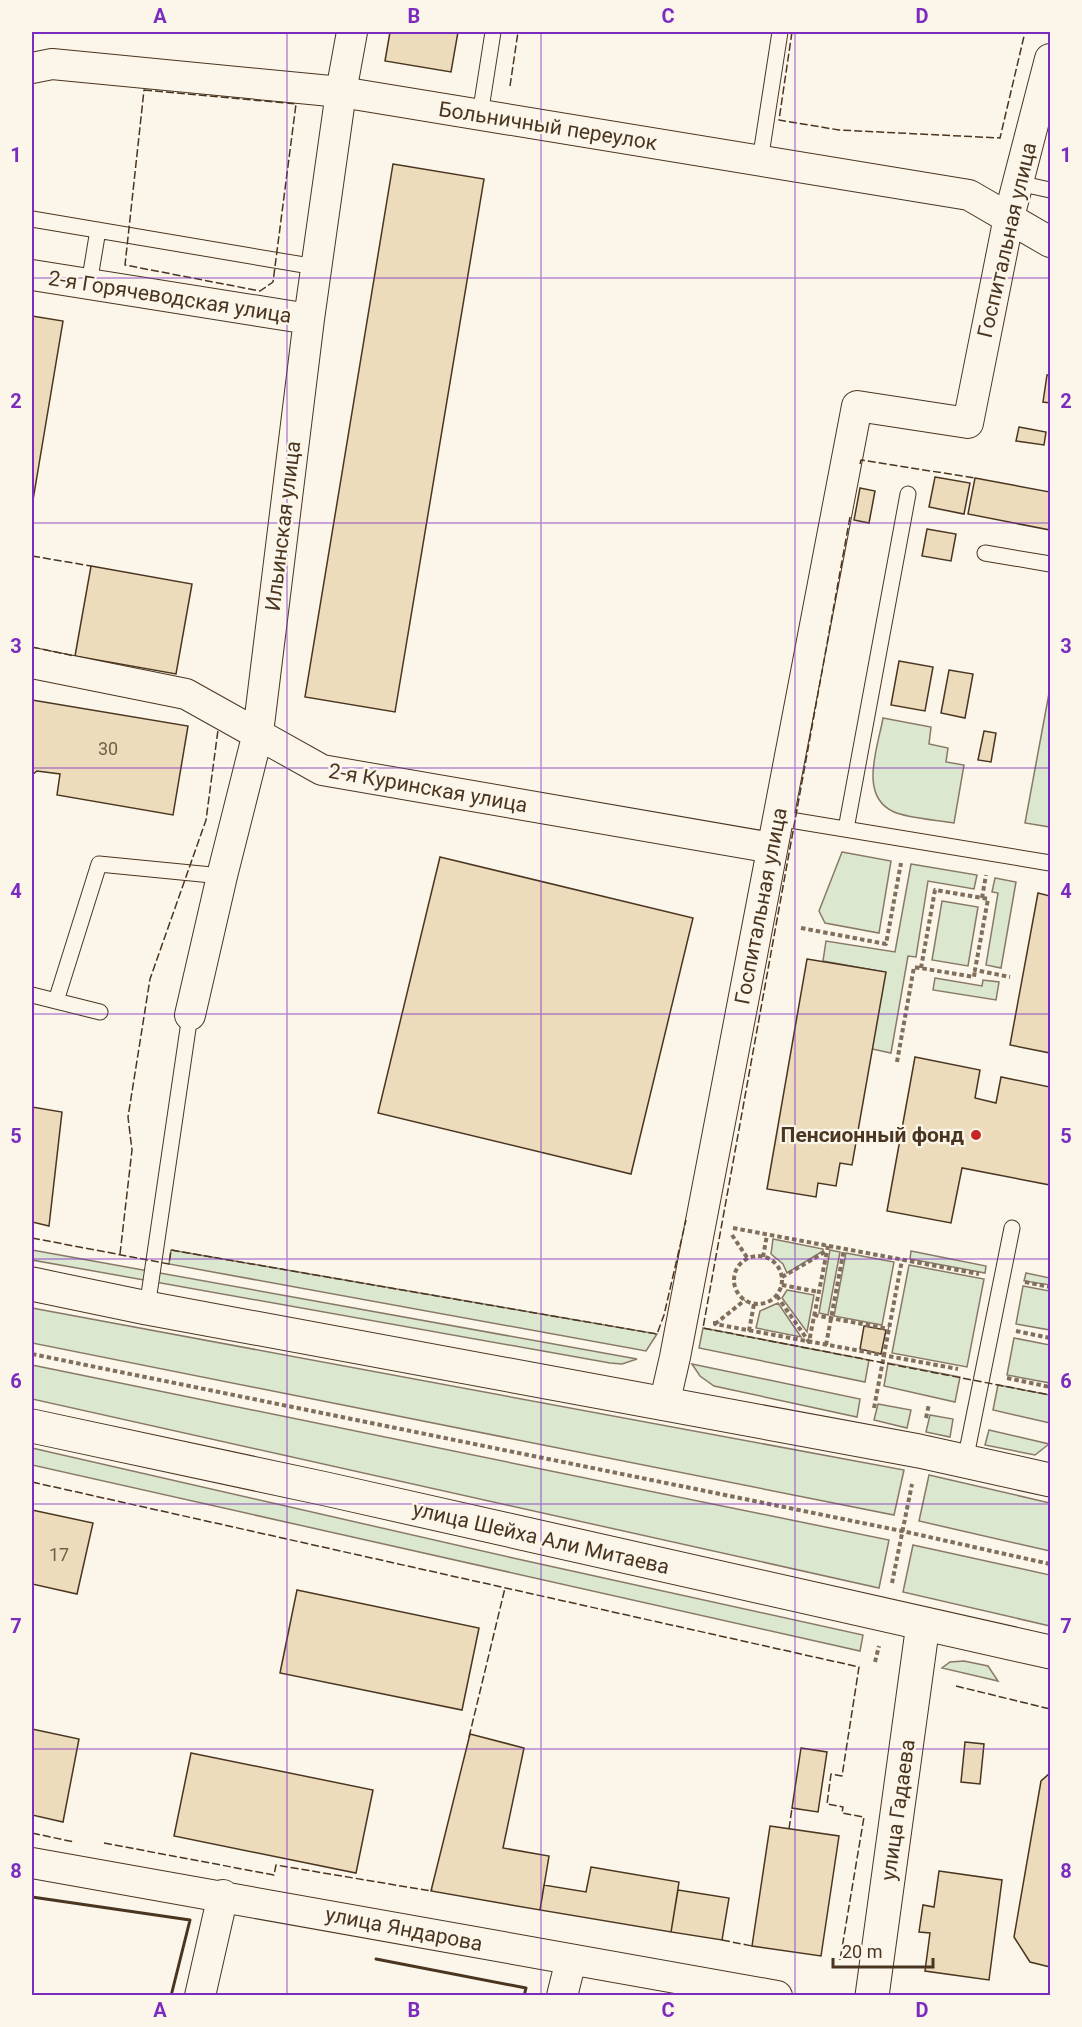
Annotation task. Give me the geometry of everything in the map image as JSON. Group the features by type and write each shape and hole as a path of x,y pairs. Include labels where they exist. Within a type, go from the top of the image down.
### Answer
{"main road":[{"path":"32,1284 147,1308 919,1451 1050,1480"},
{"name":"улица Шейха Али Митаева","path":"32,1426 326,1489 1050,1652"},
{"name":"улица Гадаева","path":"872,1995 923,1624"}],"street":[{"name":"Ильинская улица","path":"190,1016 258,733 309,319 341,92 352,32"},
{"name":"Госпитальная улица","path":"664,1405 856,406 968,423 1009,217 1050,59"},
{"name":"Больничный переулок","path":"32,68 52,64 341,92 969,195 1050,242"},
{"name":"2-я Горячеводская улица","path":"32,275 309,319"},
{"name":"2-я Куринская улица","path":"32,663 186,694 322,770 772,848"},
{"name":"улица Яндарова","path":"32,1863 223,1895 571,1960 777,1995"},
{"path":"200,1995 223,1895"},
{"path":"562,1995 571,1960"}],"lane":[{"path":"480,115 493,32"},
{"path":"760,161 780,32"},
{"path":"1018,183 1050,190"},
{"path":"32,219 316,267"},
{"path":"88,284 98,230"},
{"path":"846,829 908,494"},
{"path":"985,553 1050,564"},
{"path":"778,818 1050,863"},
{"path":"56,1001 99,864 222,876"},
{"path":"32,995 100,1012"},
{"path":"147,1308 190,1016"},
{"path":"965,1461 1012,1228"}],"path":[{"path":"801,928 886,944 905,839"},
{"path":"897,1062 914,967 974,977 988,899 934,890 921,968"},
{"path":"975,970 1010,976"},
{"path":"730,1245 733,1228 1050,1287"},
{"path":"732,1235 748,1258"},
{"path":"763,1257 767,1235"},
{"path":"809,1342 828,1246"},
{"path":"826,1345 844,1249"},
{"path":"782,1278 826,1251"},
{"path":"763,1257 772,1261 779,1268 782,1285 777,1296 770,1302 754,1304 738,1294 735,1276 742,1263 748,1258 763,1257"},
{"path":"868,1442 902,1260"},
{"path":"724,1274 735,1276"},
{"path":"782,1285 819,1292"},
{"path":"777,1296 809,1342"},
{"path":"715,1324 745,1300"},
{"path":"749,1331 754,1304"},
{"path":"715,1324 717,1314"},
{"path":"814,1315 889,1329"},
{"path":"715,1324 1050,1387"},
{"path":"992,1327 1050,1338"},
{"path":"32,1354 902,1531 1050,1564"},
{"path":"875,1662 929,1404"}],"green space":[{"path":"1050,688 1050,827 1025,823"},
{"path":"883,718 931,727 929,744 948,748 946,762 964,765 954,823 894,812 883,805 876,795 873,770"},
{"path":"842,852 891,861 879,933 825,923 819,911"},
{"path":"911,864 977,875 974,889 928,881 916,957 908,956 891,1053 872,1049 885,972 823,961 826,941 895,952"},
{"path":"995,878 1016,882 1001,968 986,965 998,893 992,892"},
{"path":"942,901 978,907 968,966 932,960"},
{"path":"935,978 982,986 983,980 999,982 996,1000 933,990"},
{"path":"773,1239 823,1249 823,1251 787,1273 783,1264 771,1254"},
{"path":"32,1250 637,1359 622,1364 610,1363 32,1260"},
{"path":"171,1250 657,1334 646,1351 169,1264"},
{"path":"830,1250 840,1252 828,1315 819,1313"},
{"path":"911,1251 986,1266 985,1273 910,1259"},
{"path":"846,1253 894,1262 882,1325 834,1316"},
{"path":"909,1265 984,1279 967,1367 892,1353"},
{"path":"1026,1273 1050,1278 1050,1285 1024,1281"},
{"path":"1023,1286 1050,1291 1050,1330 1016,1324"},
{"path":"787,1290 814,1295 807,1332 782,1298"},
{"path":"778,1303 801,1337 756,1328 760,1311"},
{"path":"32,1308 904,1470 894,1515 32,1343"},
{"path":"703,1328 869,1360 865,1382 699,1348"},
{"path":"1014,1338 1050,1345 1050,1383 1007,1375"},
{"path":"888,1363 960,1377 955,1402 884,1386"},
{"path":"692,1364 860,1399 857,1417 714,1386 700,1376"},
{"path":"32,1365 889,1540 879,1588 32,1399"},
{"path":"998,1385 1050,1395 1050,1423 993,1410"},
{"path":"878,1404 911,1410 907,1428 874,1420"},
{"path":"930,1415 953,1419 950,1437 926,1432"},
{"path":"989,1430 1049,1444 1035,1455 985,1445"},
{"path":"32,1448 863,1635 860,1651 32,1465"},
{"path":"929,1475 1050,1503 1050,1551 919,1521"},
{"path":"913,1545 1050,1575 1050,1626 903,1592"},
{"path":"964,1661 988,1666 998,1681 942,1668 950,1662"}],"building":[{"path":"390,32 458,32 451,72 385,61"},
{"path":"393,164 484,179 395,712 305,697"},
{"path":"32,316 63,321 32,506"},
{"path":"1047,375 1050,375 1050,403 1043,402"},
{"path":"1019,427 1046,432 1044,445 1016,441"},
{"path":"935,477 970,483 964,514 929,507"},
{"path":"975,478 1050,492 1050,530 968,514"},
{"path":"860,488 875,491 869,523 854,520"},
{"path":"927,529 956,534 951,561 922,556"},
{"path":"91,566 192,584 176,674 75,656"},
{"path":"899,661 933,667 925,711 891,705"},
{"path":"949,670 973,674 965,718 941,713"},
{"path":"32,700 188,726 173,815 57,795 60,774 37,771 32,775"},
{"path":"984,731 996,733 991,762 978,760"},
{"path":"440,857 693,918 631,1174 378,1113"},
{"path":"1038,893 1050,896 1050,1053 1010,1045"},
{"path":"807,959 886,972 852,1165 840,1163 836,1186 818,1183 816,1197 767,1189"},
{"name":"Пенсионный фонд","path":"915,1057 980,1070 975,1098 996,1103 1001,1077 1050,1087 1050,1185 962,1168 951,1223 887,1211"},
{"path":"32,1107 62,1112 49,1226 32,1222"},
{"path":"864,1326 886,1330 881,1354 860,1349"},
{"path":"32,1510 93,1523 77,1594 32,1584"},
{"path":"297,1590 479,1628 462,1710 280,1673"},
{"path":"32,1729 79,1739 63,1822 32,1815"},
{"path":"470,1734 524,1748 503,1848 549,1856 540,1910 431,1891"},
{"path":"965,1742 984,1744 980,1784 961,1782"},
{"path":"801,1748 827,1752 818,1812 792,1808"},
{"path":"191,1753 373,1790 356,1873 174,1836"},
{"path":"1050,1773 1050,1967 1030,1962 1014,1937 1041,1781"},
{"path":"770,1826 839,1836 821,1956 752,1946"},
{"path":"591,1867 679,1882 671,1932 540,1910 544,1885 586,1892"},
{"path":"939,1871 1002,1880 989,1980 925,1971 930,1933 919,1932 923,1905 934,1907"},
{"path":"678,1890 729,1898 722,1940 671,1932"}],"fence":[{"path":"510,86 518,32"},
{"path":"792,32 779,120 839,130 1000,138 1025,32"},
{"path":"144,90 296,104 273,282 260,291 125,265 144,90"},
{"path":"860,464 861,460 975,478"},
{"path":"850,517 703,1328 1050,1395"},
{"path":"32,556 91,566"},
{"path":"32,647 75,656"},
{"path":"120,1254 132,1150 128,1117 150,979 206,820 218,730"},
{"path":"32,1238 169,1264 171,1250 657,1334 664,1315 686,1220"},
{"path":"32,1482 859,1667 842,1776 831,1774 827,1804 843,1807 842,1813 864,1817 840,1960"},
{"path":"469,1737 505,1588"},
{"path":"956,1686 1050,1709"},
{"path":"789,1829 792,1808"},
{"path":"32,1833 74,1842"},
{"path":"104,1843 274,1875 276,1865 431,1891 432,1889"},
{"path":"722,1940 752,1946"}],"wall":[{"path":"32,1897 190,1920 171,1996"},
{"path":"376,1959 526,1988 524,1996"}],"place":[{"name":"Пенсионный фонд","path":"976,1135"}]}
